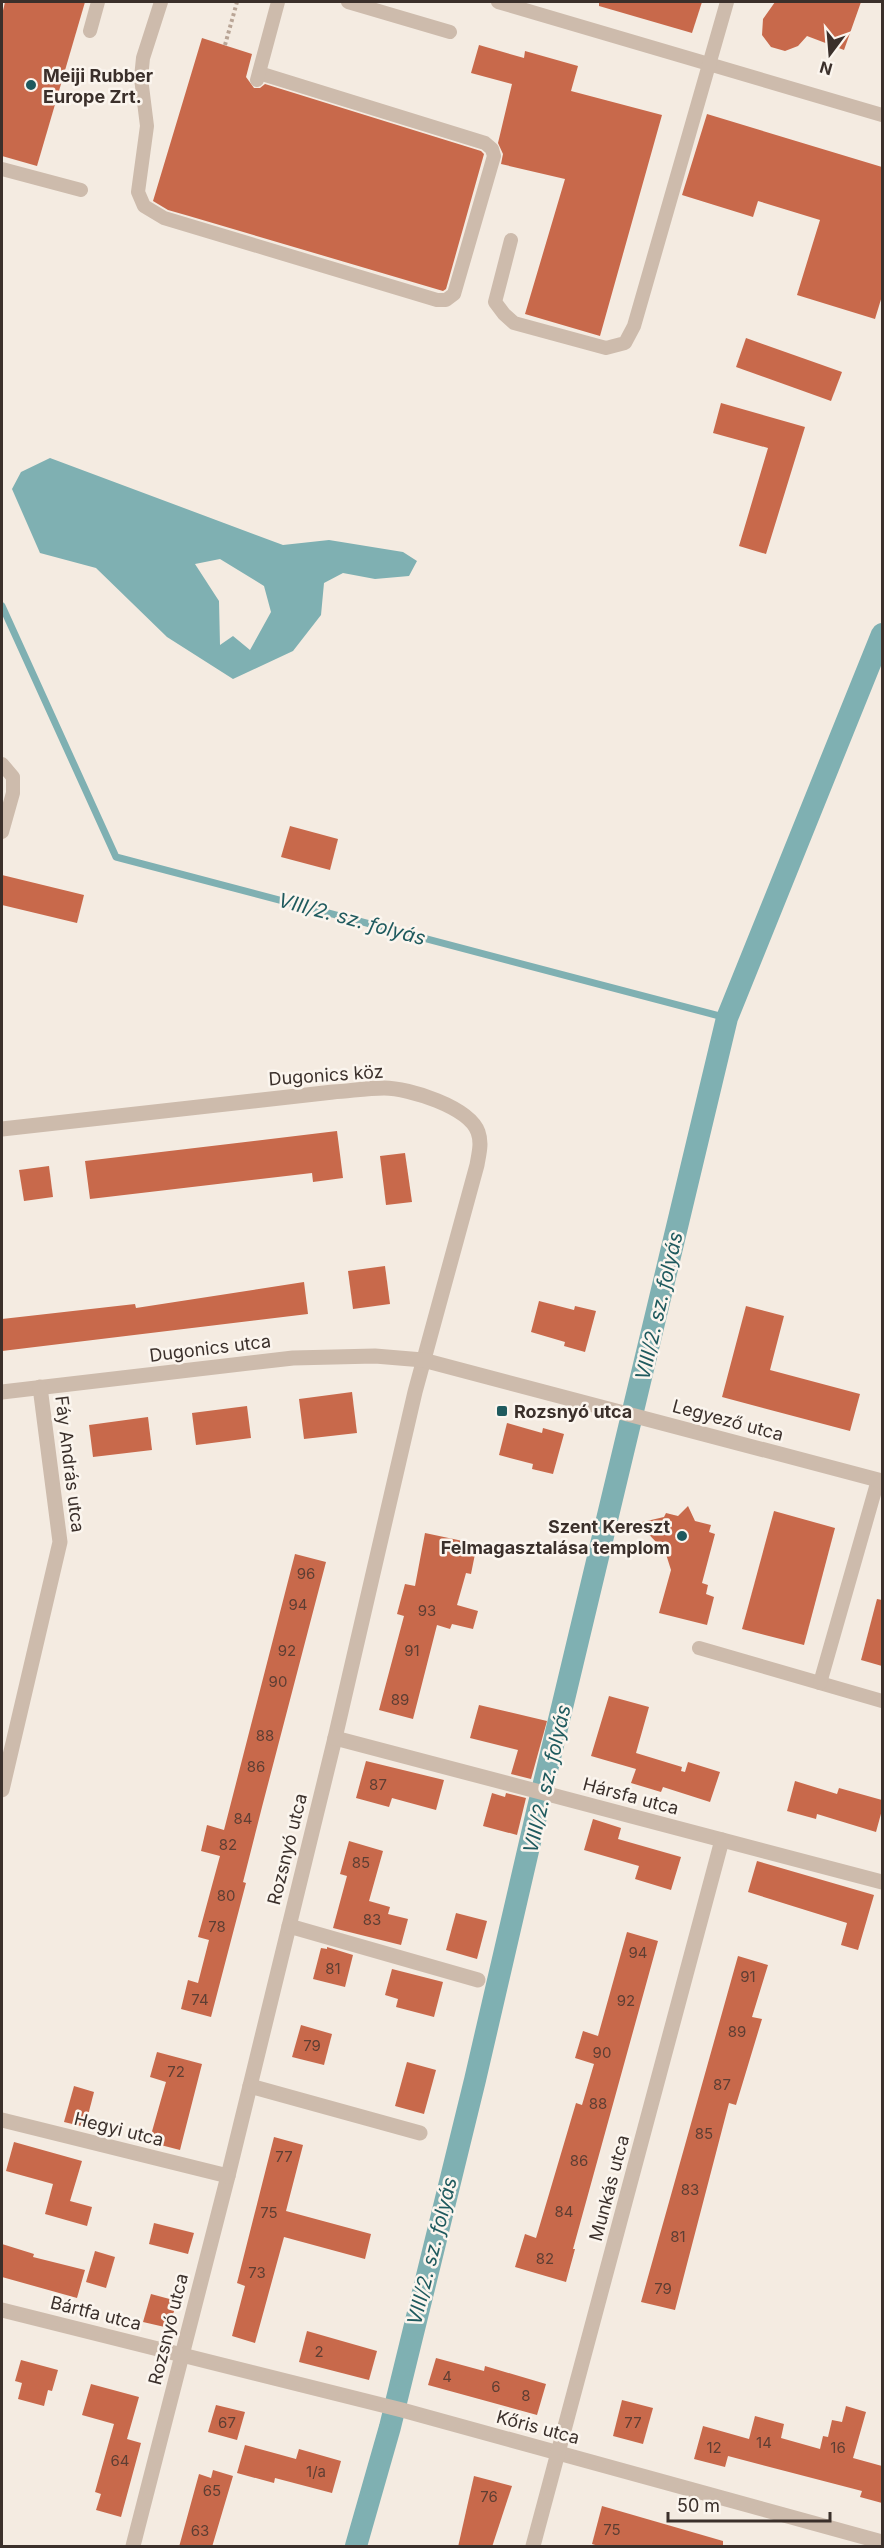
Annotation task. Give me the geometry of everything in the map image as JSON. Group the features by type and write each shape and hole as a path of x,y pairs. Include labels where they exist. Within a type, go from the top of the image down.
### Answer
{"street":[{"name":"Dugonics köz","path":"2,1130 386,1088 438,1102 459,1112 471,1120 478,1131 481,1145 423,1360"},
{"name":"Dugonics utca","path":"2,1392 293,1358 375,1356 423,1360"},
{"name":"Legyező utca","path":"423,1360 880,1480"},
{"name":"Rozsnyó utca","path":"133,2547 250,2086 423,1360"},
{"name":"Fáy András utca","path":"2,1790 60,1542 40,1387"},
{"name":"Hársfa utca","path":"334,1738 882,1882"},
{"name":"Munkás utca","path":"533,2547 722,1840"},
{"name":"Rozsnyó utca","path":"289,1926 478,1980"},
{"path":"250,2086 420,2133"},
{"name":"Hegyi utca","path":"2,2120 228,2176"},
{"name":"Bártfa utca","path":"2,2310 181,2355"},
{"name":"Kőris utca","path":"181,2355 402,2410 882,2542"}],"lane":[{"path":"90,32 98,2"},
{"path":"161,2 143,58 141,78 147,126 138,192 144,206 164,218 437,300 446,300 454,294 495,156 492,149 484,143 258,77 278,2"},
{"path":"348,2 450,32"},
{"path":"498,2 882,115"},
{"path":"511,240 495,302 504,314 514,323 606,348 625,343 634,326 727,2"},
{"path":"2,169 81,190"},
{"path":"2,764 13,777 13,793 2,832"},
{"path":"820,1683 880,1480"},
{"path":"699,1648 882,1701"}],"path":[{"path":"225,45 237,2"}],"water":[{"path":"50,458 283,545 329,540 403,552 417,561 409,576 375,579 343,573 324,583 321,615 293,651 233,679 167,637 96,568 40,553 12,489 21,472","holes":["220,559 264,586 271,612 250,650 233,636 220,645 219,601 195,564"]}],"building":[{"name":"Meiji Rubber Europe Zrt.","path":"5,2 85,2 37,166 2,156 2,15"},
{"path":"599,2 702,2 692,33 599,6"},
{"path":"775,2 861,2 844,50 807,36 798,46 785,51 771,47 762,35 763,19"},
{"path":"202,38 252,54 246,77 254,88 260,88 265,84 481,151 484,154 446,289 443,291 168,210 153,201"},
{"path":"479,45 524,58 525,51 578,66 571,91 662,115 600,336 525,314 565,179 501,164 503,154 498,143 512,84 471,73"},
{"path":"707,114 882,167 882,296 875,319 797,295 820,220 758,201 753,217 682,195"},
{"path":"746,338 842,372 831,401 736,367"},
{"path":"721,403 805,427 766,554 739,546 768,448 713,433"},
{"path":"290,826 338,839 330,870 281,857"},
{"path":"2,875 84,895 77,923 2,905"},
{"path":"337,1131 343,1178 313,1182 312,1173 90,1199 85,1161"},
{"path":"405,1153 412,1202 386,1205 380,1156"},
{"path":"49,1166 53,1197 24,1201 19,1170"},
{"path":"385,1266 390,1304 353,1309 348,1271"},
{"path":"304,1282 308,1314 2,1351 2,1319 135,1304 136,1308"},
{"path":"539,1301 574,1310 575,1306 596,1311 585,1352 564,1346 565,1342 531,1332"},
{"path":"746,1306 784,1316 770,1370 860,1394 850,1431 722,1397"},
{"path":"352,1392 357,1433 304,1439 299,1399"},
{"path":"247,1406 251,1438 196,1445 192,1413"},
{"path":"148,1417 152,1450 93,1457 89,1425"},
{"path":"507,1423 542,1433 543,1428 564,1434 553,1474 532,1469 533,1464 499,1455"},
{"path":"688,1506 695,1521 711,1525 709,1532 715,1534 702,1583 708,1585 706,1594 714,1597 707,1625 659,1613 671,1570 665,1551 655,1548 657,1543 638,1523 664,1517 666,1513 678,1516"},
{"path":"774,1511 835,1528 804,1645 742,1629"},
{"path":"425,1533 477,1544 471,1574 466,1573 457,1605 478,1611 473,1629 452,1624 450,1629 437,1625 413,1719 379,1710 404,1616 397,1614 405,1584 415,1586"},
{"path":"295,1554 326,1562 243,1882 246,1883 211,2017 181,2009 188,1980 198,1983 209,1940 198,1937 220,1856 201,1851 207,1825 224,1830"},
{"path":"877,1599 882,1600 882,1666 861,1660"},
{"path":"609,1696 649,1707 636,1753 682,1767 681,1771 685,1772 688,1762 720,1772 710,1802 663,1787 661,1792 631,1783 636,1769 591,1756"},
{"path":"479,1705 547,1721 531,1779 511,1774 518,1750 470,1738"},
{"path":"366,1761 444,1780 436,1810 392,1798 389,1807 356,1798"},
{"path":"795,1781 837,1794 839,1788 882,1800 882,1810 876,1832 817,1814 816,1819 787,1811"},
{"path":"492,1793 505,1797 506,1793 526,1798 517,1835 483,1826"},
{"path":"593,1819 621,1828 618,1839 681,1857 671,1890 635,1879 639,1866 584,1850"},
{"path":"349,1841 383,1851 369,1901 390,1907 388,1914 408,1919 401,1945 333,1928 347,1876 340,1874"},
{"path":"757,1861 874,1895 858,1950 841,1945 847,1923 748,1892"},
{"path":"456,1913 487,1921 477,1959 446,1950"},
{"path":"627,1932 658,1941 573,2249 575,2249 566,2282 515,2267 525,2234 536,2238 576,2103 582,2105 594,2064 575,2058 583,2031 598,2036"},
{"path":"327,1947 353,1955 345,1987 313,1979 321,1948 327,1949"},
{"path":"738,1956 768,1965 752,2017 762,2019 736,2105 729,2103 675,2310 641,2302"},
{"path":"392,1969 443,1982 434,2017 396,2007 398,1999 385,1995"},
{"path":"301,2025 332,2034 324,2065 292,2057"},
{"path":"157,2052 202,2064 180,2150 149,2142 166,2082 150,2077"},
{"path":"407,2062 436,2070 424,2114 395,2106"},
{"path":"74,2086 94,2092 85,2127 64,2122"},
{"path":"274,2137 303,2145 286,2211 371,2234 365,2259 284,2237 255,2343 232,2336 245,2286 237,2283"},
{"path":"14,2142 82,2161 70,2201 92,2207 87,2226 45,2214 53,2184 6,2171"},
{"path":"154,2223 194,2233 188,2254 149,2244"},
{"path":"2,2244 34,2254 33,2257 85,2270 77,2298 2,2277"},
{"path":"95,2251 115,2257 106,2288 86,2282"},
{"path":"151,2294 177,2301 169,2328 143,2322"},
{"path":"307,2331 377,2351 369,2380 299,2362"},
{"path":"436,2358 484,2371 485,2366 546,2384 537,2415 428,2385"},
{"path":"21,2360 58,2370 52,2391 48,2390 44,2406 18,2399 22,2383 15,2381"},
{"path":"91,2384 139,2397 127,2439 141,2443 121,2517 96,2510 101,2494 95,2492 114,2424 82,2415"},
{"path":"622,2400 653,2408 643,2444 613,2436"},
{"path":"216,2405 245,2412 237,2440 208,2432"},
{"path":"846,2406 866,2412 853,2458 882,2466 882,2503 860,2497 862,2491 728,2456 725,2467 694,2459 703,2426 749,2439 755,2416 784,2424 781,2438 820,2449 823,2436 828,2437 832,2420 842,2422"},
{"path":"245,2445 296,2459 299,2449 341,2461 332,2493 275,2478 274,2483 237,2473"},
{"path":"213,2470 233,2476 212,2547 179,2547 199,2474 211,2478"},
{"path":"474,2476 512,2486 492,2547 458,2547"},
{"path":"602,2506 723,2541 723,2547 602,2547 592,2544"}],"waterway":[{"name":"VIII/2. sz. folyás","path":"2,606 116,857 727,1018"},
{"name":"VIII/2. sz. folyás","path":"356,2546 390,2427 475,2080 727,1018 882,634"}],"place":[{"name":"Meiji Rubber Europe Zrt.","path":"31,85"},
{"name":"Rozsnyó utca","path":"502,1411"},
{"name":"Szent Kereszt Felmagasztalása templom","path":"682,1536"}]}
